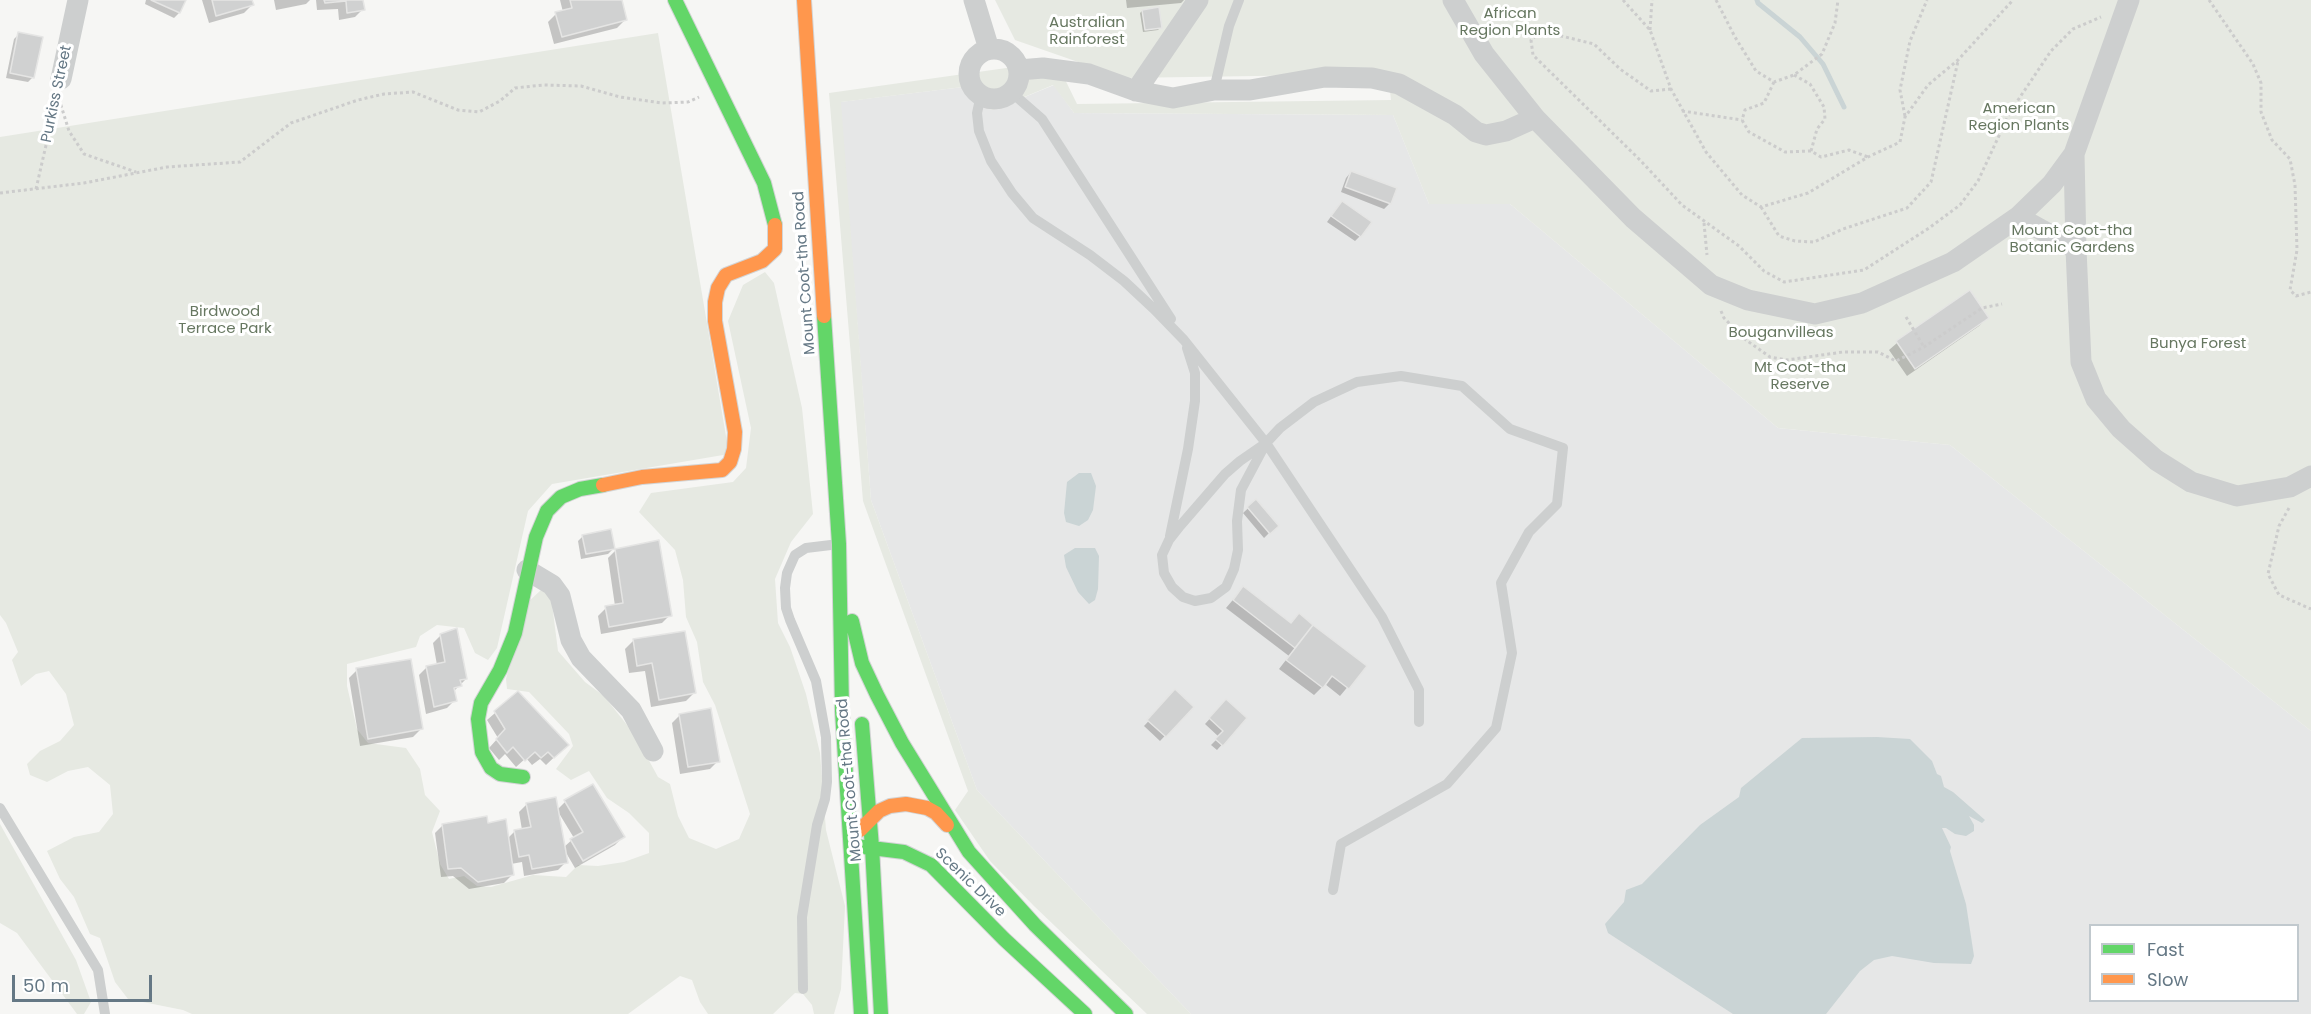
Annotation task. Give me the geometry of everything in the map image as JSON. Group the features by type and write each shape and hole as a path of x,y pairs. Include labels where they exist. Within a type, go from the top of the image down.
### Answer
{"main road":[{"path":"523,777 500,774 490,768 482,752 478,719 481,703 500,670 515,633 527,570 536,537 548,510 561,497 580,489 642,477 722,470 730,462 734,449 735,432 715,321 715,302 718,288 726,275 762,261 775,249 775,221 764,183 675,0"},
{"name":"Mount Coot-tha Road","path":"804,0 839,544 841,686 861,1014"},
{"name":"Mount Coot-tha Road","path":"839,544 858,689"},
{"name":"Scenic Drive","path":"849,609 859,653 877,695 902,743 969,852"},
{"name":"Mount Coot-tha Road","path":"860,709 870,817 881,1014"},
{"name":"Scenic Drive","path":"870,817 884,808 895,805 914,805 927,808 942,819 1016,906 1126,1014"},
{"path":"850,845 870,817"},
{"name":"Scenic Drive","path":"850,845 904,852 931,865 1004,939 1085,1014"}],"street":[{"name":"Purkiss Street","path":"59,87 78,0"},
{"path":"975,0 989,49"},
{"path":"1136,91 1198,0"},
{"path":"1453,0 1484,54 1535,118 1633,218 1711,285 1748,300 1815,314 1862,303 1913,281 1953,262 2018,218 2052,184 2074,154 2128,3"},
{"path":"989,49 1005,51 1017,62 1019,70 1016,86 1011,92 997,99 981,95 974,89 969,74 975,58 989,49"},
{"path":"1019,70 1044,68 1089,74 1136,91 1173,98 1214,90 1251,90 1326,77 1372,78 1399,84 1455,115 1476,132 1486,135 1506,131 1535,118"},
{"path":"2074,154 2080,362 2096,399 2121,429 2156,460 2191,482 2237,496 2290,486 2311,476"},
{"path":"2018,218 2076,249"},
{"path":"527,570 552,585 560,596 572,640 581,658 631,710 653,751"}],"lane":[{"path":"1214,90 1229,26 1239,0"},
{"path":"1011,92 1042,119 1184,340 1266,443 1382,617 1419,690 1419,722"},
{"path":"981,95 977,113 979,131 991,161 1012,193 1033,218 1090,255 1124,281 1184,340 1195,373 1195,401 1188,449 1169,540 1162,555 1164,573 1172,587 1183,597 1196,601 1210,598 1226,587 1234,569 1238,550 1237,521 1240,490 1266,443"},
{"path":"1169,540 1225,474 1240,460 1266,443 1280,428 1314,402 1357,382 1401,376 1462,386 1510,429 1563,448 1557,504 1529,532 1501,583 1512,653 1496,728 1447,784 1341,844 1333,890"},
{"path":"803,989 802,917 817,825 825,799 827,759 824,722 816,681 786,609 785,588 787,573 795,555 806,548 839,544"},
{"path":"0,808 98,970 105,1014"}],"path":[{"path":"1623,0 1650,30 1671,88 1706,152 1742,195 1761,207 1779,236 1795,240 1814,242 1843,229 1907,208 1931,182 1958,60"},
{"path":"1650,30 1652,0"},
{"path":"1716,0 1735,37 1756,70 1773,82"},
{"path":"1838,0 1835,23 1822,54 1794,75 1773,82 1764,103 1745,110 1742,120 1749,132 1785,152 1811,151 1821,157 1849,150 1868,158"},
{"path":"1761,207 1808,193 1900,142 1905,117 1900,90 1910,41 1928,0"},
{"path":"1905,117 1928,85 1958,60 2013,0"},
{"path":"2209,0 2253,64 2261,83 2261,112 2272,140 2290,159 2295,185 2297,250 2290,290 2296,296 2311,292"},
{"path":"1671,88 1651,91 1620,69 1594,44 1541,31 1531,40 1533,55 1640,160 1682,205 1739,246 1764,271 1785,282 1864,270 1960,205 1978,181 2010,112 2051,51 2073,29 2128,3"},
{"path":"1794,75 1810,84 1824,107 1825,119 1817,129 1811,151"},
{"path":"0,193 167,167 240,162 291,123 358,100 384,94 412,92 458,110 479,112 500,101 515,88 543,85 581,86 620,97 662,103 688,102 720,89"},
{"path":"59,87 69,131 84,154 138,172"},
{"name":"Purkiss Street","path":"36,189 59,87"},
{"path":"1682,111 1742,120"},
{"path":"1711,285 1724,318 1746,340 1770,357 1787,360 1843,352 1878,352 1896,361 1924,347 1982,308 2002,303"},
{"path":"1906,317 1924,347"},
{"path":"2290,486 2293,500 2279,526 2268,574 2279,595 2311,609"}],"shaded area":[{"path":"1054,85 1074,113 1393,115 1429,204 1510,204 1778,428 1950,445 2311,731 2311,1014 1191,1014 977,790 871,500 840,102 963,87 977,104 993,110"},
{"path":"1079,473 1091,473 1096,486 1093,510 1088,520 1079,526 1066,522 1064,513 1067,482"},
{"path":"1075,548 1095,548 1099,556 1098,589 1095,600 1089,604 1078,592 1066,567 1064,555"},
{"path":"1802,738 1910,739 1932,761 1937,774 1941,776 1944,787 1985,820 1982,823 1969,816 1974,825 1974,831 1966,836 1942,828 1951,847 1950,851 1966,904 1974,956 1971,964 1934,963 1892,956 1874,960 1860,971 1826,1014 1733,1014 1608,933 1605,924 1624,902 1626,890 1642,884 1700,825 1739,797 1741,788"}],"green space":[{"name":"Mount Coot-tha Botanic Gardens","path":"995,0 2311,0 2311,731 1950,445 1778,428 1510,204 1429,204 1393,115 1074,113 1053,85 993,110 977,104 963,87 841,102 871,500 977,790 1191,1014 1147,1014 990,861 955,810 968,791 863,501 829,93 1056,61 1077,104 1391,100 1388,74 1124,78 1015,40"},
{"name":"Birdwood Terrace Park","path":"658,33 729,454 552,484 528,511 497,648 488,660 475,653 464,628 437,625 420,636 416,647 347,664 347,686 357,729 368,743 406,748 420,769 425,795 440,811 432,832 440,864 449,879 464,876 477,886 491,887 533,875 566,877 578,865 598,866 624,862 649,853 649,833 629,813 607,798 589,771 571,780 556,769 573,746 569,734 529,692 507,689 506,679 527,603 541,590 551,596 558,651 585,682 604,696 635,735 658,777 670,784 678,816 689,838 716,849 739,839 750,814 715,705 703,682 697,642 686,617 683,580 675,550 639,512 651,493 733,482 746,468 751,428 728,321 743,285 765,272 774,283 802,408 813,514 791,542 775,579 778,623 790,647 806,694 820,753 826,830 845,906 841,989 834,1014 814,1014 812,1005 803,994 795,993 773,1014 708,1014 700,1002 692,980 680,976 628,1014 192,1014 183,1010 128,999 115,982 100,938 90,934 74,897 60,879 47,851 74,837 99,832 113,814 110,785 88,767 68,771 47,782 30,775 27,764 40,751 60,741 74,725 66,694 49,671 36,674 21,686 12,660 18,652 6,623 0,615 0,137"},
{"path":"0,824 76,960 91,1002 84,1014 77,1014 17,933 0,923"}],"building":[{"path":"151,0 186,0 180,13"},
{"path":"212,0 252,0 254,5 216,16"},
{"path":"324,0 363,0 365,10 347,13 346,1 325,3"},
{"path":"570,0 622,0 627,20 562,37 555,12 572,8"},
{"path":"1159,7 1162,28 1145,30 1142,10"},
{"path":"18,32 43,37 34,78 10,73"},
{"path":"1351,171 1397,188 1391,204 1345,187"},
{"path":"1342,201 1372,222 1361,237 1331,216"},
{"path":"1970,290 1989,318 1915,369 1896,341"},
{"path":"1256,499 1279,526 1270,534 1247,507"},
{"path":"611,529 615,549 586,554 582,535"},
{"path":"659,540 672,616 609,627 605,606 623,603 615,549"},
{"path":"1243,586 1291,623 1299,613 1313,625 1295,648 1233,600"},
{"path":"1313,625 1367,666 1349,689 1332,676 1323,688 1286,660"},
{"path":"457,628 467,679 460,680 462,686 454,688 457,701 434,707 426,666 445,662 440,634"},
{"path":"685,631 696,693 659,700 652,663 637,666 633,639"},
{"path":"411,659 423,729 368,739 356,668"},
{"path":"1175,689 1194,707 1166,737 1147,720"},
{"path":"518,691 569,745 554,758 548,752 541,758 535,752 525,761 513,747 507,753 496,739 505,729 494,711"},
{"path":"1226,699 1247,718 1223,746 1215,739 1223,731 1209,718"},
{"path":"711,708 720,762 688,767 679,714"},
{"path":"593,784 625,837 583,861 570,839 583,832 564,800"},
{"path":"556,797 568,863 532,869 529,855 519,857 514,830 531,827 526,803"},
{"path":"487,816 488,823 506,819 514,875 478,882 461,868 448,869 442,824"}],"waterway":[{"path":"1757,0 1800,37 1823,64 1844,107"}],"traffic: fast":[{"path":"675,0 764,183 775,225"},
{"path":"824,316 839,544 842,711 861,1014"},
{"path":"523,777 500,774 491,768 482,752 478,719 481,703 500,670 515,633 536,537 547,511 561,497 580,489 603,485"},
{"path":"852,621 862,663 877,695 902,743 969,852 1035,925 1126,1014"},
{"path":"862,724 872,847 881,1014"},
{"path":"855,846 904,852 931,865 1004,939 1085,1014"}],"traffic: slow":[{"path":"804,0 824,316"},
{"path":"603,485 642,477 722,470 730,462 734,449 735,432 715,321 715,302 718,288 726,275 762,261 775,249 775,225"},
{"path":"860,830 879,811 890,806 906,804 927,808 936,813 947,825"}],"park label":[{"name":"African Region Plants","path":"1510,22"},
{"name":"Australian Rainforest","path":"1087,32"},
{"name":"American Region Plants","path":"2019,118"},
{"name":"Bouganvilleas","path":"1781,333"},
{"name":"Bunya Forest","path":"2198,344"},
{"name":"Mt Coot-tha Reserve","path":"1800,376"}]}
